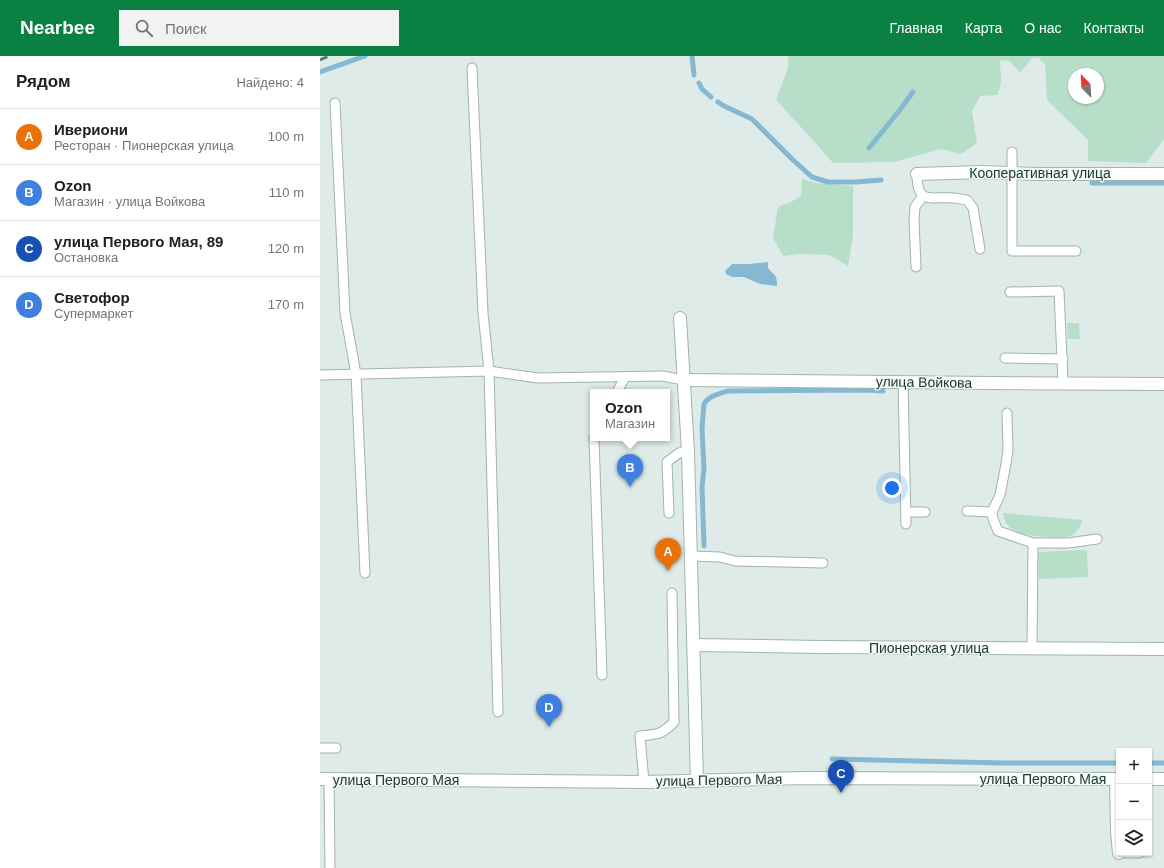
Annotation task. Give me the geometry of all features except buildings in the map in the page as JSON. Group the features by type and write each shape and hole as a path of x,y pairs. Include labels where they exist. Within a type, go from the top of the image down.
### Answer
{"street":[{"name":"Кооперативная улица","path":"917,174 983,172 1164,174"},
{"path":"680,318 688,452 692,556 697,781"},
{"name":"улица Войкова","path":"683,380 1164,384"},
{"name":"Пионерская улица","path":"694,646 1164,649"},
{"name":"улица Первого Мая","path":"324,779 644,782 806,778 1116,779"},
{"path":"1152,779 1164,779"},
{"path":"1117,820 1118,784"}],"lane":[{"path":"472,68 483,313 489,372 498,712"},
{"path":"335,103 345,313 356,374 365,573"},
{"path":"1012,152 1012,251 1076,251"},
{"path":"917,174 917,186 923,196 929,199 955,198 967,200 973,208 980,249"},
{"path":"916,267 914,221 915,207 923,196"},
{"path":"1010,292 1059,291 1063,384"},
{"path":"1005,358 1062,359"},
{"path":"320,374 489,372 538,378 663,376 683,380"},
{"path":"619,389 625,377"},
{"path":"903,382 906,524"},
{"path":"1007,413 1008,450 1006,464 1000,495 992,512 998,531 1033,543 1068,543 1097,539"},
{"path":"594,441 602,675"},
{"path":"669,513 667,462 679,453 688,452"},
{"path":"967,511 992,512"},
{"path":"906,512 925,512"},
{"path":"1032,648 1033,543"},
{"path":"692,556 720,557 735,561 823,563"},
{"path":"644,782 640,736 658,734 665,731 674,722 672,593"},
{"path":"320,748 336,748"},
{"path":"324,779 330,868"}],"green space":[{"path":"788,56 1164,56 1164,139 1146,163 1088,161 1088,140 1047,100 1045,64 1038,58 1032,58 1020,73 1010,61 1000,60 1001,84 997,95 980,96 972,111 977,143 961,154 941,149 894,162 833,163 776,100 788,68"},
{"path":"802,179 816,183 853,186 853,236 848,266 829,255 799,254 783,256 773,238 778,207 801,196"},
{"path":"1067,323 1079,323 1080,339 1068,339"},
{"path":"1003,513 1083,520 1074,534 1067,537 1051,538 1017,532 1008,526"},
{"path":"1087,550 1088,577 1039,579 1038,552"}],"water":[{"path":"768,262 768,268 776,277 777,286 760,284 744,277 732,277 726,274 725,271 732,264"}],"waterway":[{"path":"320,72 365,56"},
{"path":"692,56 694,75"},
{"path":"699,83 702,89 711,97"},
{"path":"869,148 913,92"},
{"path":"718,102 752,119 812,177 828,182 881,180"},
{"path":"1092,183 1164,183"},
{"path":"704,546 702,486 704,469 702,429 704,404 708,399 727,391 883,391"},
{"path":"832,759 1001,763 1116,763"},
{"path":"1152,763 1164,763"}],"railway":[{"path":"320,60 329,56"}],"place":[{"name":"Ozon","path":"630,487"},
{"name":"Ивериони","path":"668,571"},
{"name":"Светофор","path":"549,727"},
{"name":"улица Первого Мая, 89","path":"841,793"}]}
